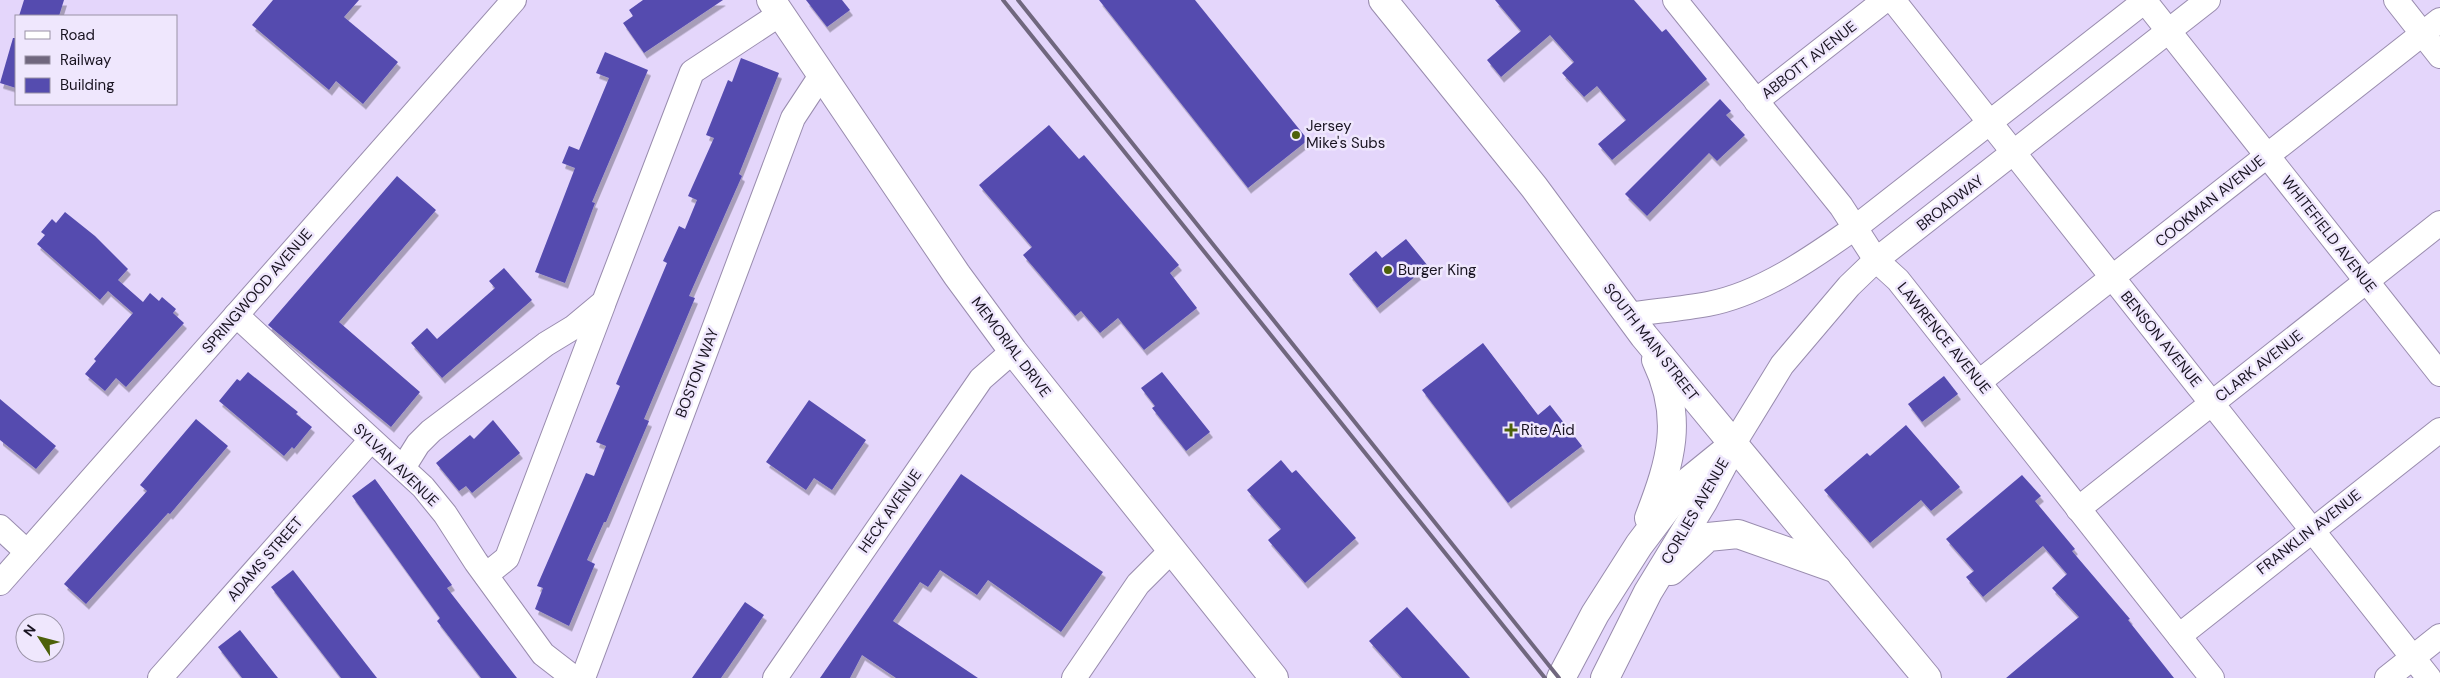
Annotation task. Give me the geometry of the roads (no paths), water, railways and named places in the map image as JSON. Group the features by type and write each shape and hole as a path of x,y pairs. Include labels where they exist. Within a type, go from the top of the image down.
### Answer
{"main road":[{"name":"SOUTH MAIN STREET","path":"1383,0 1534,187 1644,336 1839,570 1926,678"},
{"name":"MEMORIAL DRIVE","path":"775,7 952,267 1013,351 1274,678"},
{"path":"1639,545 1671,455 1673,428 1670,402 1659,367 1644,336"},
{"name":"CORLIES AVENUE","path":"1561,678 1594,614 1639,545 1685,484 1733,445"},
{"name":"CORLIES AVENUE","path":"1605,678 1648,592 1703,502 1733,445"},
{"path":"1648,592 1708,537 1738,534 1839,570"}],"street":[{"name":"SPRINGWOOD AVENUE","path":"0,583 514,0"},
{"name":"LAWRENCE AVENUE","path":"1675,0 1856,227 1876,260 1898,280 2212,678"},
{"name":"ABBOTT AVENUE","path":"1756,101 1885,0"},
{"name":"BENSON AVENUE","path":"1893,0 2429,678"},
{"path":"1628,315 1708,304 1741,294 1820,252 1856,227 2145,0"},
{"name":"WHITEFIELD AVENUE","path":"2145,0 2168,32 2440,374"},
{"name":"BROADWAY","path":"1733,445 1788,358 1849,286 1876,260 2208,0"},
{"path":"2396,0 2431,27 2440,56"},
{"path":"486,575 507,558 692,72 775,7"},
{"name":"COOKMAN AVENUE","path":"1979,382 2113,279 2431,27"},
{"name":"BOSTON WAY","path":"583,678 792,118 822,74"},
{"name":"CLARK AVENUE","path":"2078,508 2440,223"},
{"path":"403,468 418,444 431,430 546,344 574,327 604,302"},
{"name":"SYLVAN AVENUE","path":"236,316 403,468 445,514 543,654 574,678"},
{"name":"HECK AVENUE","path":"776,678 981,379 1013,351"},
{"name":"FRANKLIN AVENUE","path":"2179,636 2440,430"},
{"name":"ADAMS STREET","path":"160,678 371,440"},
{"path":"0,527 27,552"},
{"path":"1074,678 1138,584 1171,551"},
{"path":"2387,678 2440,636"}],"railway":[{"path":"1003,0 1545,678"},
{"path":"1018,0 1559,678"}],"place":[{"name":"Jersey Mike's Subs","path":"1296,135"},
{"name":"Burger King","path":"1388,270"},
{"name":"Rite Aid","path":"1511,430"}]}
